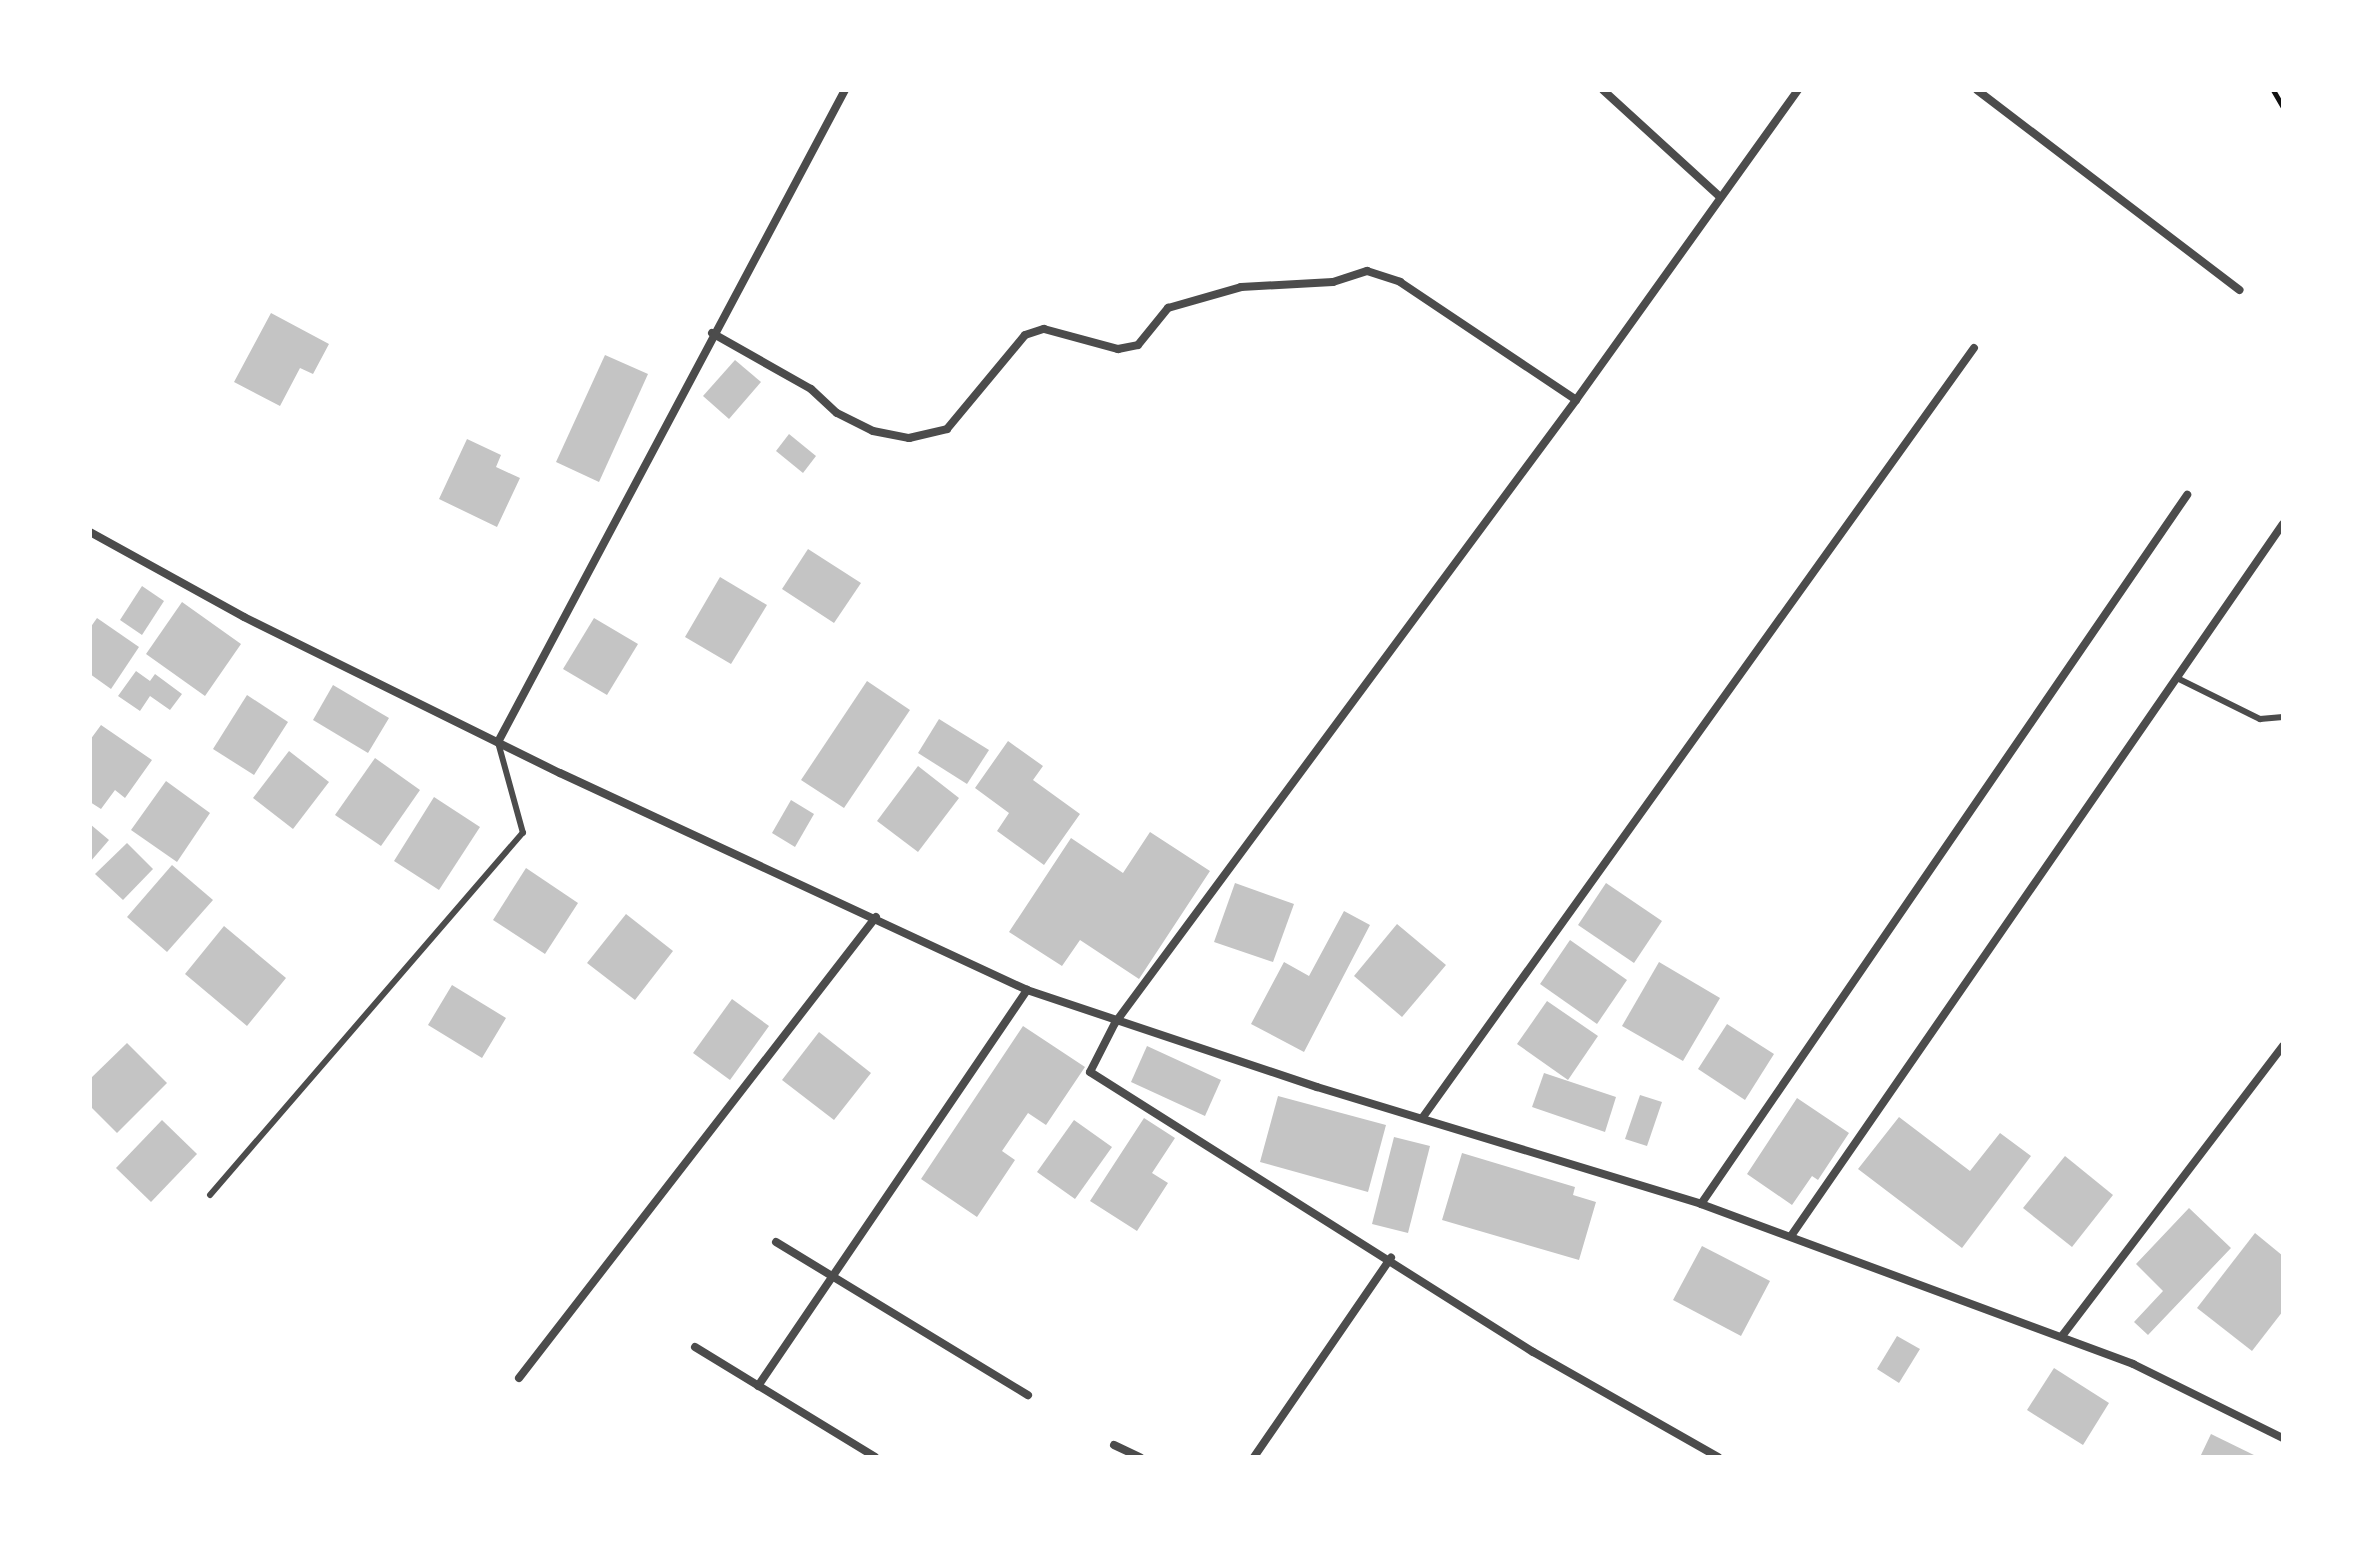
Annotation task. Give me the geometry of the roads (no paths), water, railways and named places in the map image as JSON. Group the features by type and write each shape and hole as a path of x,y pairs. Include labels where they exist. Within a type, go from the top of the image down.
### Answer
{"street":[{"path":"498,742 712,333 845,90"},
{"path":"1603,90 1720,197"},
{"path":"1718,1457 1533,1352 1391,1258 1094,1079 1090,1062 1115,1023 1576,400 1798,90"},
{"path":"1977,90 2240,290"},
{"path":"712,333 811,389 837,413 873,431 909,438 947,429 1025,335 1044,329 1118,349 1138,345 1168,308 1241,287 1333,282 1367,271 1400,282 1576,400"},
{"path":"1423,1117 1974,348"},
{"path":"1701,1204 2187,495"},
{"path":"1791,1236 2283,524"},
{"path":"90,532 244,617 498,742 1027,990 1115,1023 1701,1204 1791,1236 2133,1364 2283,1438"},
{"path":"519,1378 876,917"},
{"path":"758,1386 1027,990"},
{"path":"2062,1336 2283,1046"},
{"path":"776,1242 1028,1395"},
{"path":"1254,1457 1391,1258"},
{"path":"695,1347 875,1457"},
{"path":"1114,1445 1140,1457"}],"lane":[{"path":"2177,678 2260,719 2283,717"},
{"path":"210,1195 523,833 498,742"}]}
